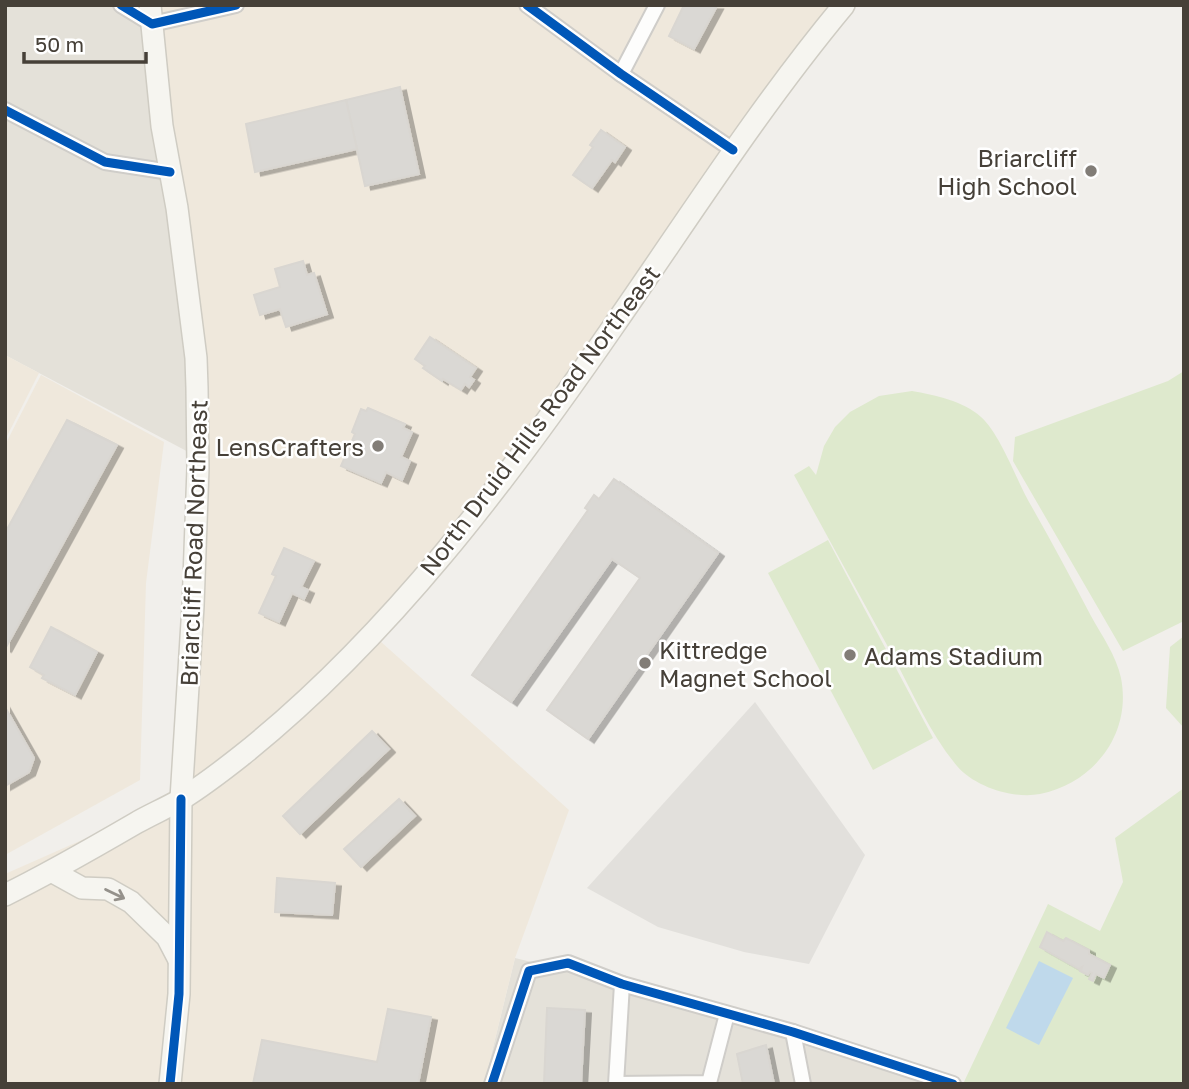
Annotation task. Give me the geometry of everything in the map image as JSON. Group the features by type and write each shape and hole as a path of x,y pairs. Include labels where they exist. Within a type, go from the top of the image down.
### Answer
{"main road":[{"name":"North Druid Hills Road Northeast","path":"5,895 53,872 181,799 259,740 377,631 459,534 531,439 612,329 733,150 844,5"},
{"name":"Briarcliff Road Northeast","path":"151,14 162,126 196,358 197,388 198,468 181,799 178,1004 170,1084"},
{"path":"53,872 82,888 108,889 131,902 167,937 179,960"}],"street":[{"path":"121,5 151,14 236,5"},
{"path":"527,5 621,74 733,150"},
{"path":"621,74 657,5"},
{"path":"5,110 105,162 170,172"},
{"path":"492,1084 530,971 568,963 622,985 793,1032 953,1084"},
{"path":"622,985 616,1084 709,1083 727,1014"},
{"path":"793,1032 803,1084"}],"shaded area":[{"path":"5,5 145,5 196,456 5,355"},
{"path":"145,5 853,5 787,84 521,466 380,641 569,810 515,958 484,1084 5,1084 5,874 186,794 196,456"},
{"path":"5,355 39,373 5,440"},
{"path":"41,375 164,442 146,583 140,780 5,855 5,445"},
{"path":"755,702 865,855 809,964 744,952 658,927 587,888"},
{"path":"515,958 622,984 962,1084 484,1084"}],"green space":[{"path":"1184,371 1184,621 1123,651 1013,461 1015,437 1168,381"},
{"path":"912,391 957,403 974,411 989,425 1116,661 1123,699 1121,718 1114,736 1105,753 1092,767 1059,788 1040,794 1007,793 974,780 957,766 930,727 794,475 809,466 816,475 824,446 835,427 850,412 879,396"},
{"name":"Adams Stadium","path":"828,540 933,738 873,770 768,573"},
{"path":"1184,636 1184,728 1166,708 1170,647"},
{"path":"1184,788 1184,1084 963,1084 1048,904 1100,931 1123,882 1115,838"}],"water":[{"path":"1039,961 1073,978 1039,1045 1006,1028"}],"building":[{"path":"684,5 717,6 694,49 669,36"},
{"path":"400,87 419,174 365,186 346,100"},
{"path":"346,100 357,149 255,172 246,124"},
{"path":"601,130 625,147 592,188 573,175 593,147 590,145"},
{"path":"303,261 307,275 314,273 327,314 286,327 280,309 260,315 254,295 280,287 275,269"},
{"path":"430,337 476,368 470,377 474,380 469,387 465,384 461,390 443,379 442,381 415,359"},
{"name":"LensCrafters","path":"368,408 405,424 403,428 412,432 401,457 410,461 402,480 386,472 381,483 341,466 355,434 352,432 361,409 366,411"},
{"path":"67,420 117,445 5,649 5,533"},
{"path":"614,479 718,553 588,739 547,710 640,578 612,559 511,702 472,675 588,510 585,508 594,495 599,499"},
{"path":"284,548 314,561 301,587 308,590 304,599 292,593 279,622 259,613 276,576 272,574"},
{"path":"51,627 97,652 75,695 42,678 44,675 30,667"},
{"path":"5,707 34,758 29,772 5,786"},
{"path":"372,731 389,749 300,834 283,816"},
{"path":"399,799 415,816 361,867 344,849"},
{"path":"277,878 335,883 332,915 275,912"},
{"path":"1047,932 1089,950 1089,954 1110,965 1104,978 1096,974 1093,981 1089,979 1092,973 1088,975 1080,971 1082,967 1079,969 1040,947"},
{"path":"547,1008 585,1010 581,1084 544,1084"},
{"path":"388,1009 431,1017 418,1084 253,1084 262,1040 377,1062"},
{"path":"766,1045 774,1084 743,1084 737,1054"}],"cycle path":[{"path":"121,5 152,24 236,5"},
{"path":"527,5 621,74 733,150"},
{"path":"5,110 105,162 170,172"},
{"path":"170,1084 179,994 181,799"},
{"path":"492,1084 529,971 568,963 622,984 793,1032 953,1084"}],"place":[{"name":"Briarcliff High School","path":"1091,171"},
{"name":"LensCrafters","path":"378,446"},
{"name":"Adams Stadium","path":"850,655"},
{"name":"Kittredge Magnet School","path":"645,663"}]}
